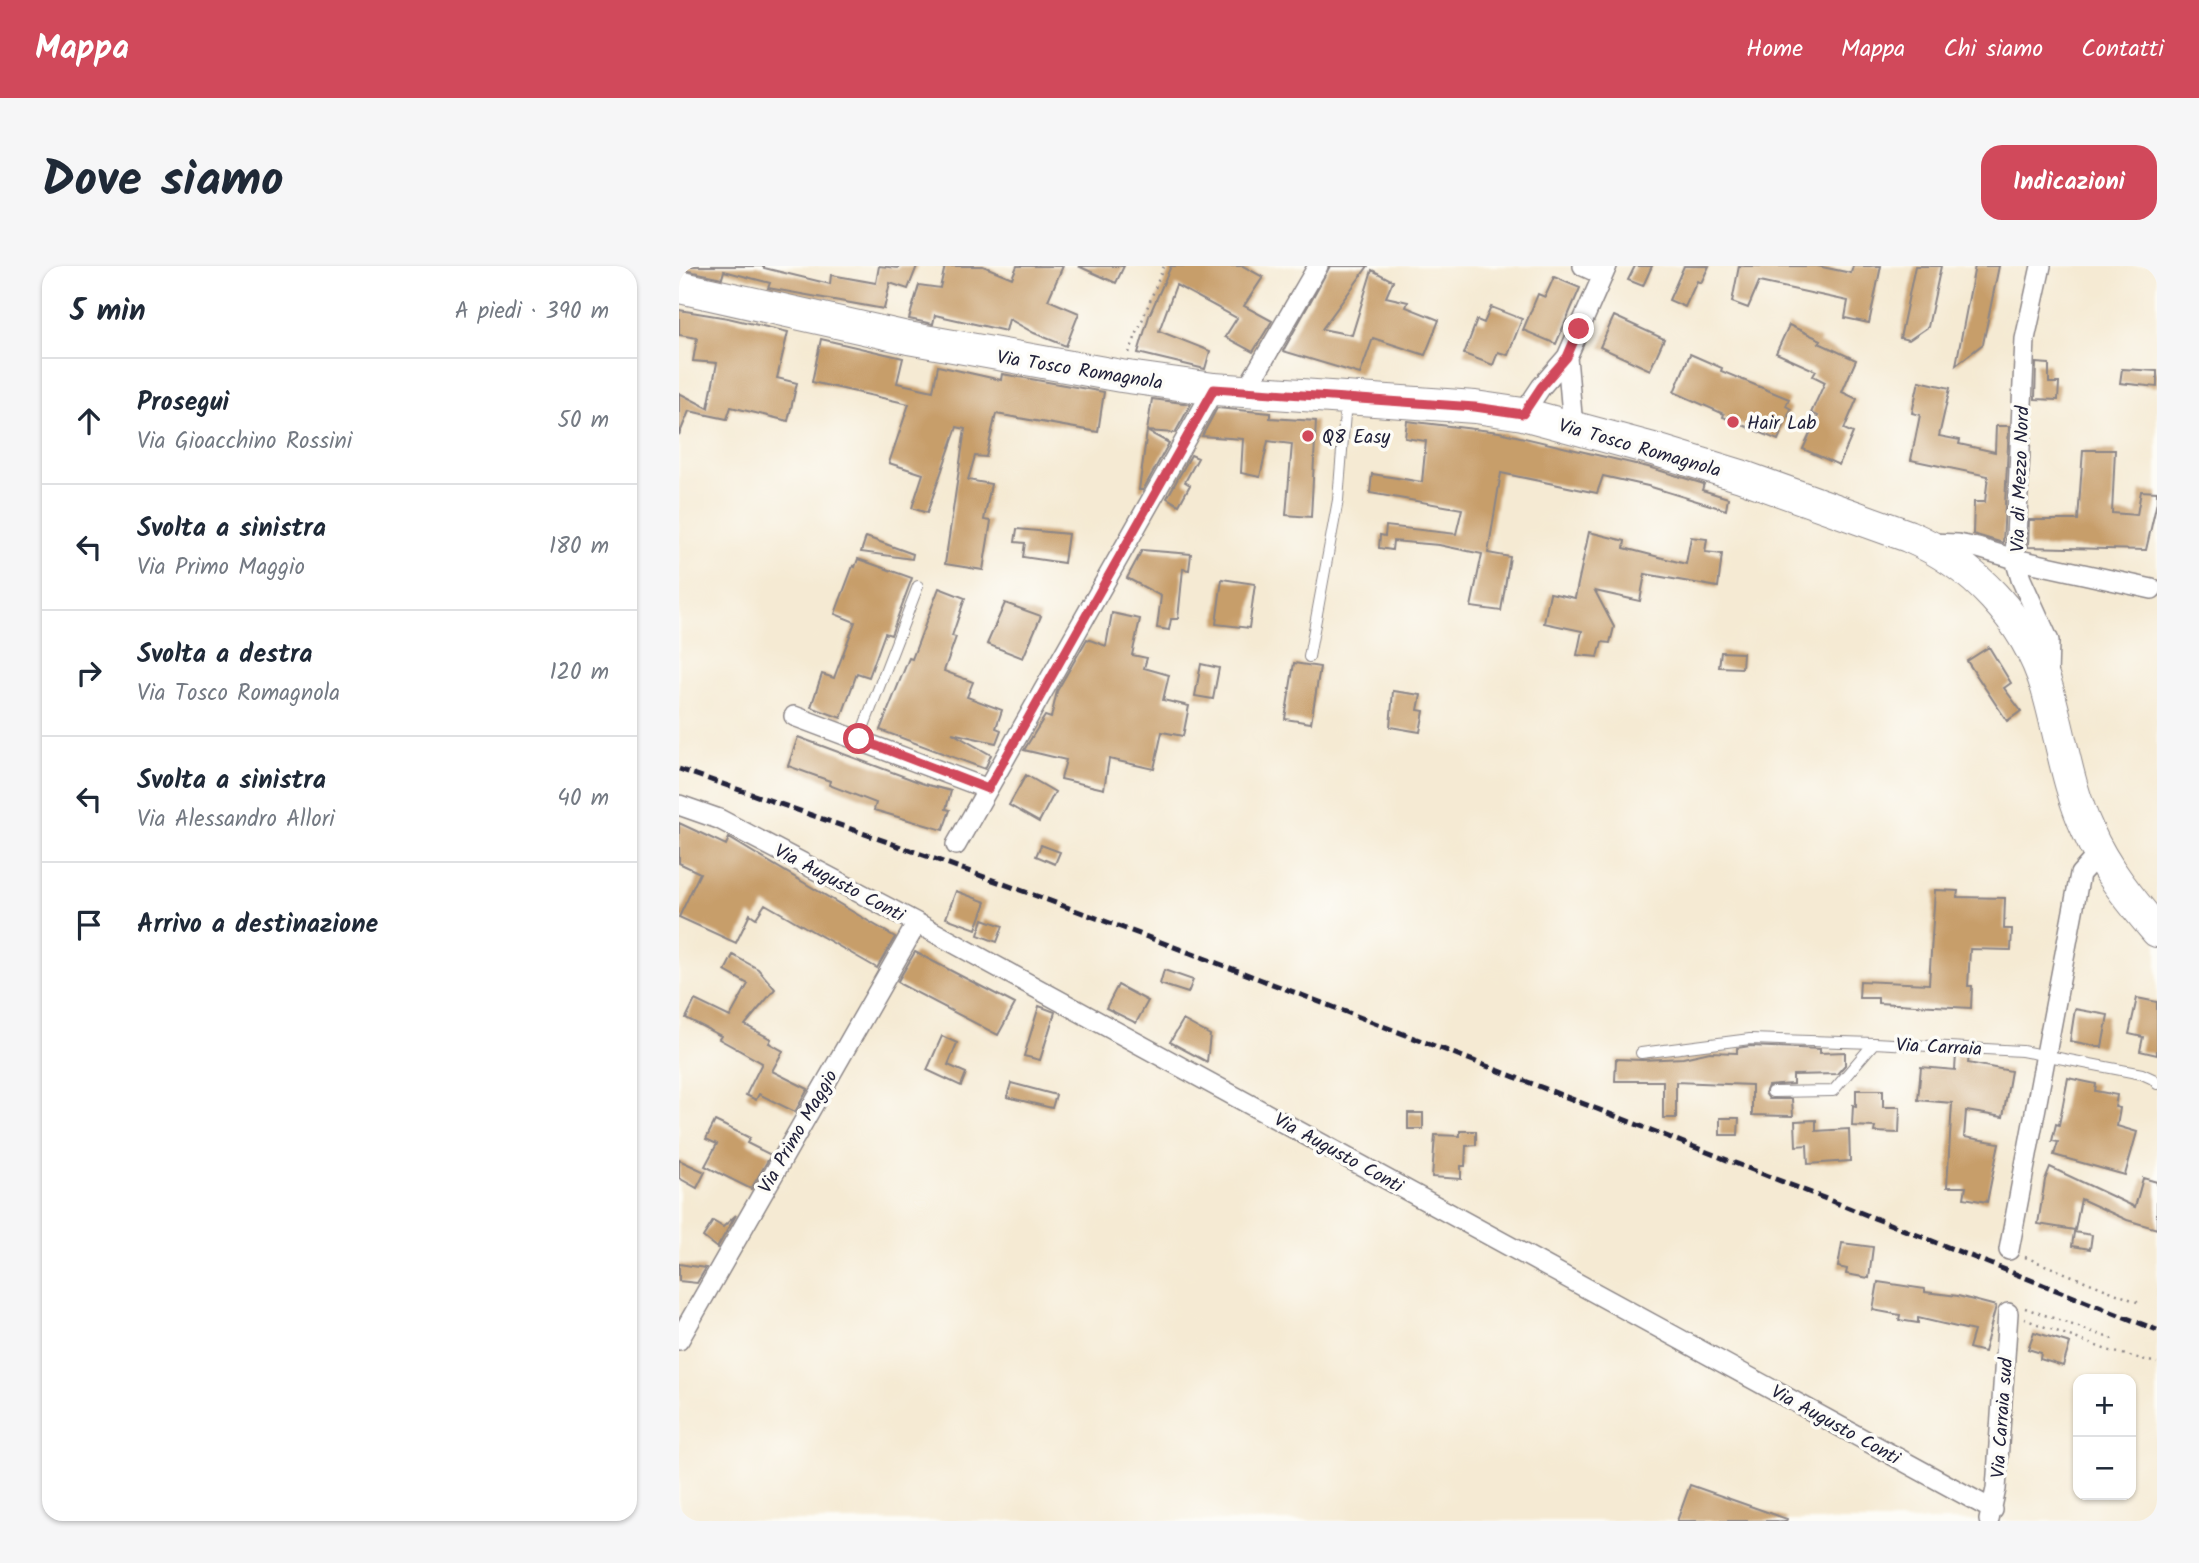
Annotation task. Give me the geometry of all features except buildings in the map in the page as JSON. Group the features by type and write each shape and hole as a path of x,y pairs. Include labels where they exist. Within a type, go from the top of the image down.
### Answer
{"main road":[{"name":"Via Tosco Romagnola","path":"679,287 908,338 1121,376 1230,391 1475,407 1523,414 1741,476 1925,543 1965,569 2001,604 2024,637 2046,686 2079,810 2099,853 2132,902 2157,931"}],"street":[{"path":"956,845 1230,391 1318,266"},
{"path":"1523,414 1541,387 1567,357 1605,271 1583,266"},
{"name":"Via di Mezzo Nord","path":"2041,266 2025,339 2015,559 2021,579 2049,641 2050,661 2046,686"},
{"path":"1567,357 1573,427"},
{"path":"1925,543 1958,544 2152,589"},
{"path":"793,716 988,789"},
{"name":"Via Augusto Conti","path":"679,805 719,818 917,923 1991,1515"},
{"path":"2009,1250 2080,874 2099,853"},
{"name":"Via Primo Maggio","path":"679,1340 917,923"},
{"name":"Via Carraia sud","path":"1991,1515 1996,1489 2008,1313"}],"lane":[{"path":"1309,657 1338,500 1346,400"},
{"path":"859,739 918,586"},
{"path":"1641,1053 1750,1039 1874,1043"},
{"name":"Via Carraia","path":"1772,1092 1833,1091 1874,1043 2000,1048 2141,1074 2153,1079 2157,1084"}],"path":[{"path":"1121,376 1164,266"},
{"path":"2009,1250 2137,1302 2135,1306"},
{"path":"2115,1340 2009,1302 2008,1313 2107,1350 2157,1363"}],"railway":[{"path":"679,769 866,834 1237,970 1606,1112 2157,1330"}],"place":[{"name":"Hair Lab","path":"1733,422"},
{"name":"Q8 Easy","path":"1308,436"}],"route":[{"path":"859,739 988,789 1214,389 1475,407 1523,414 1541,387 1567,357 1579,329"}]}
